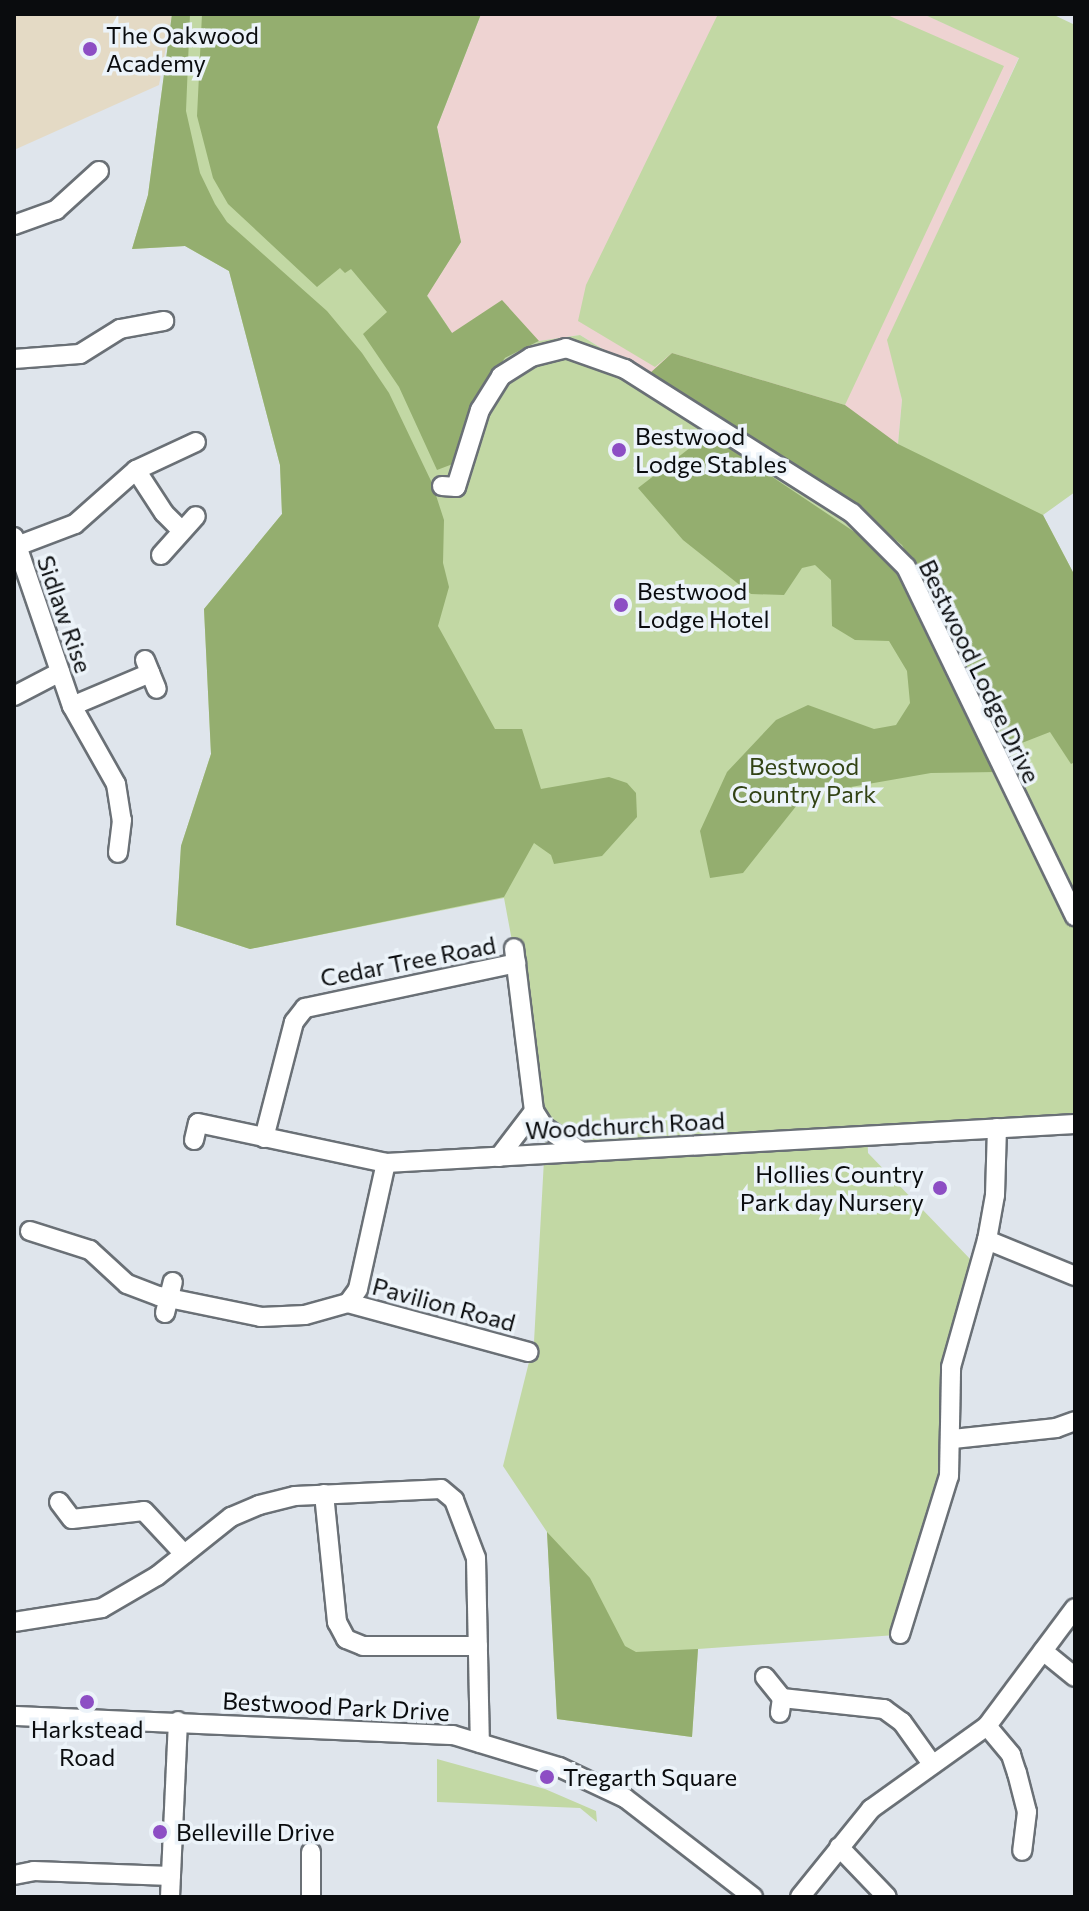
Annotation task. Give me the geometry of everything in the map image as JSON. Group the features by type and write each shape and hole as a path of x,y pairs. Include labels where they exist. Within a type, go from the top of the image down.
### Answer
{"street":[{"path":"14,225 56,210 92,178 72,169"},
{"path":"14,359 80,354 120,329 152,315"},
{"name":"Bestwood Lodge Drive","path":"442,486 456,487 480,410 501,376 531,357 566,348 625,369 852,513 906,567 1075,916"},
{"path":"16,542 75,524 136,470 184,440"},
{"path":"136,470 182,531"},
{"path":"161,555 196,516"},
{"name":"Sidlaw Rise","path":"16,542 72,706 116,784 113,841"},
{"path":"14,696 60,672"},
{"name":"Sidlaw Rise","path":"72,706 151,674"},
{"name":"Cedar Tree Road","path":"264,1138 294,1022 305,1008 515,956 534,1111"},
{"path":"499,1157 534,1111 544,1127 582,1151"},
{"name":"Woodchurch Road","path":"194,1140 198,1123 386,1163 1075,1124"},
{"path":"900,1634 942,1501 953,1439 951,1367 960,1320 987,1240 995,1195 997,1128"},
{"name":"Pavilion Road","path":"348,1303 358,1289 386,1163"},
{"name":"Pavilion Road","path":"26,1212 26,1236 90,1250 127,1284 169,1298 261,1317 305,1315 348,1303 528,1352"},
{"path":"987,1240 1075,1276"},
{"path":"953,1439 1056,1428 1075,1421"},
{"path":"14,1622 102,1608 244,1511 324,1494 433,1487 449,1494 476,1558 480,1743"},
{"path":"324,1494 337,1622 346,1639 363,1646 478,1646"},
{"path":"59,1502 72,1519 144,1511 184,1554"},
{"path":"800,1897 871,1809 987,1726 1075,1608"},
{"path":"1043,1651 1075,1677"},
{"path":"765,1677 781,1706 884,1709 902,1722 932,1764"},
{"name":"Bestwood Park Drive","path":"14,1716 414,1730 480,1743 559,1767 625,1798 753,1897"},
{"path":"170,1897 178,1721"},
{"path":"987,1726 1011,1755 1036,1811 1022,1851"},
{"path":"839,1847 887,1897"},
{"path":"306,1863 311,1897"},
{"path":"14,1875 34,1871 171,1876"}],"shaded area":[{"name":"The Oakwood Academy","path":"14,14 172,14 159,85 14,150"},
{"path":"481,14 923,14 1019,57 888,340 902,400 898,444 836,491 580,335 539,341 452,334 427,295 461,242 437,127"}],"green space":[{"name":"Bestwood Country Park","path":"172,14 481,14 437,127 461,242 427,295 452,333 505,358 539,341 580,335 875,518 898,444 902,400 887,340 1019,58 923,14 1052,14 1075,25 1075,492 1043,515 1075,576 1075,1114 867,1126 868,1153 972,1261 949,1339 946,1458 896,1635 698,1649 692,1737 557,1719 547,1532 503,1466 534,1342 546,1123 504,898 250,949 176,925 181,846 211,754 204,609 282,514 280,465 229,271 185,246 132,249 148,195"},
{"path":"172,14 190,14 186,111 200,173 215,204 227,222 327,311 362,353 389,393 432,483 444,520 443,563 449,587 438,626 495,729 522,729 541,789 609,777 627,783 636,793 637,817 602,856 554,864 551,855 534,843 504,897 250,949 176,925 181,846 211,754 204,609 282,514 280,465 229,271 185,246 132,249 148,195"},
{"path":"202,14 481,14 437,127 461,242 427,296 452,333 502,300 539,341 505,358 482,388 458,462 437,470 399,387 363,334 387,312 351,269 345,273 340,268 317,287 228,204 213,178 197,116"},
{"path":"718,14 885,14 1004,66 845,405 672,353 655,367 578,321 586,285"},
{"path":"672,353 845,405 898,444 1043,515 1075,576 1075,762 1071,764 1050,732 1009,748 902,545 836,491 649,374"},
{"path":"708,434 880,549 899,575 996,772 931,773 805,795 743,873 710,878 700,831 727,772 776,720 808,705 874,729 896,725 910,703 907,671 889,641 855,640 832,626 831,580 815,565 802,568 784,595 751,594 683,540 638,488"},
{"path":"547,1532 590,1578 625,1646 636,1652 698,1649 692,1737 557,1719"},
{"path":"437,1759 545,1789 596,1811 597,1822 580,1808 437,1802"}],"place":[{"name":"The Oakwood Academy","path":"90,49"},
{"name":"Bestwood Lodge Stables","path":"619,450"},
{"name":"Bestwood Lodge Hotel","path":"621,605"},
{"name":"Hollies Country Park day Nursery","path":"940,1188"},
{"name":"Harkstead Road","path":"87,1702"},
{"name":"Tregarth Square","path":"547,1777"},
{"name":"Belleville Drive","path":"160,1832"}]}
